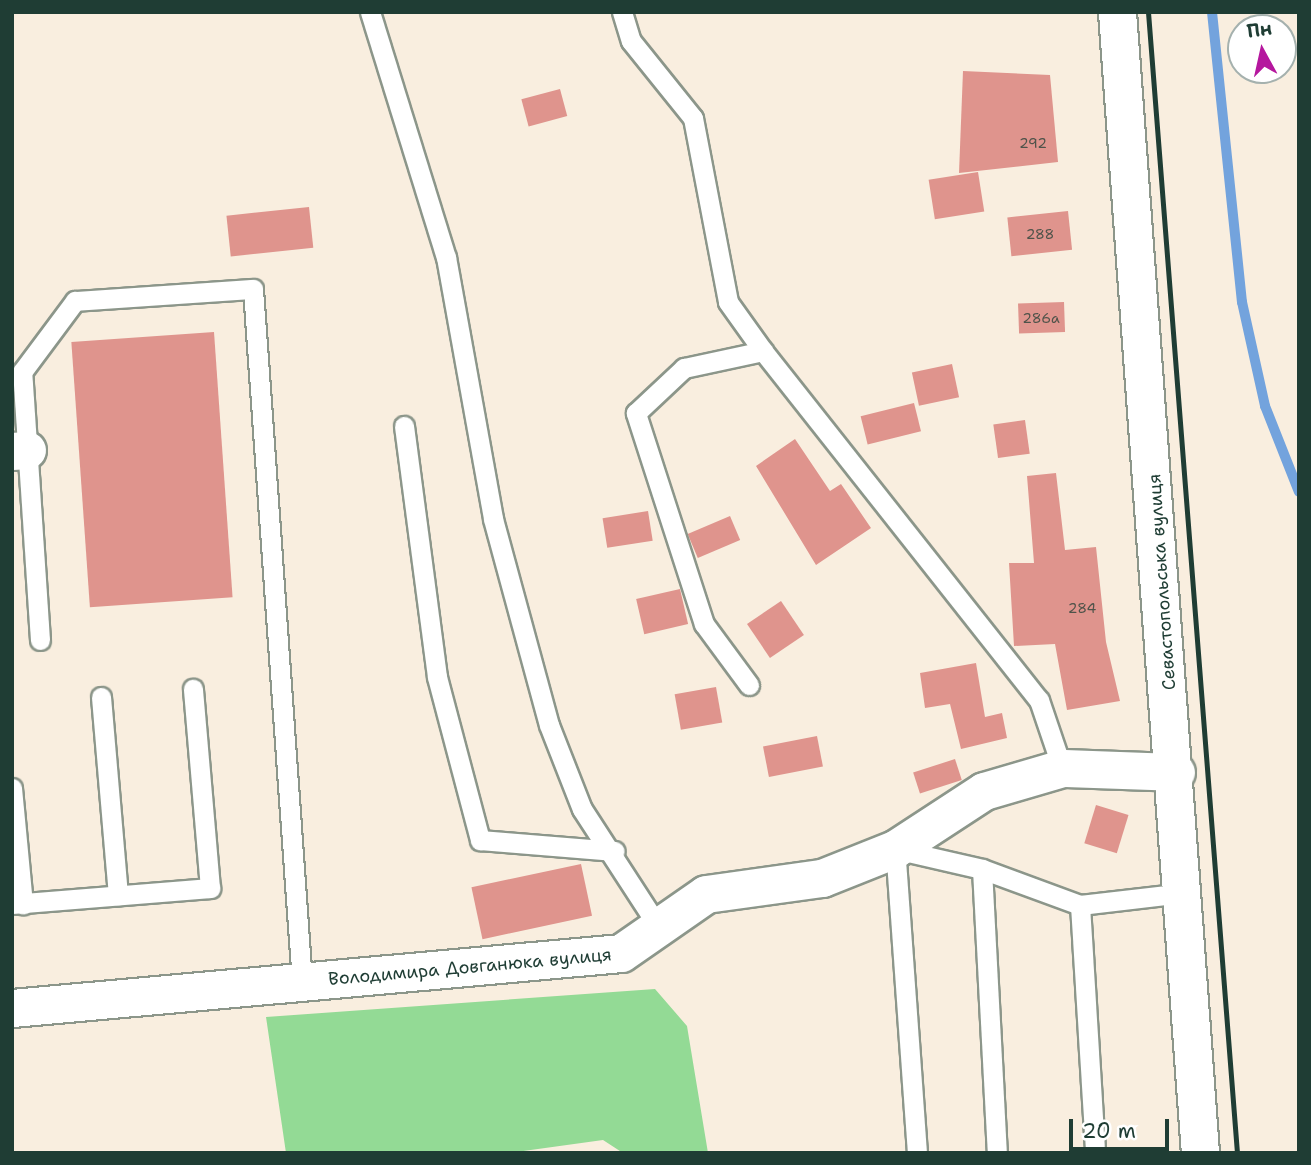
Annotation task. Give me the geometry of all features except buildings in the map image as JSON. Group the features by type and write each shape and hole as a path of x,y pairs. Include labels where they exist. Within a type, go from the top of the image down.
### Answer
{"street":[{"name":"Севастопольська вулиця","path":"1117,12 1176,772 1200,1153"},
{"name":"Володимира Довганюка вулиця","path":"12,1008 621,953 656,923 706,894 822,878 895,849 984,791 1062,768 1176,772"}],"lane":[{"path":"370,12 446,257 493,519 549,725 582,809 615,851 656,923"},
{"path":"622,12 631,41 693,118 728,302 763,351 1039,700 1062,768"},
{"path":"40,640 20,451 22,372 75,300 253,289 302,982"},
{"path":"749,685 704,624 636,413 684,368 763,351"},
{"path":"404,426 437,677 480,840 615,851"},
{"path":"12,788 18,904 210,888 193,689"},
{"path":"101,697 118,895"},
{"path":"917,1153 895,849 982,869 1080,905 1184,893"},
{"path":"982,869 997,1153"},
{"path":"1080,905 1096,1153"}],"green space":[{"path":"655,989 687,1026 708,1153 623,1153 603,1140 509,1153 286,1153 266,1017"}],"waterway":[{"path":"1212,12 1242,302 1265,406 1299,492"}],"railway":[{"path":"1148,12 1237,1153"}]}
